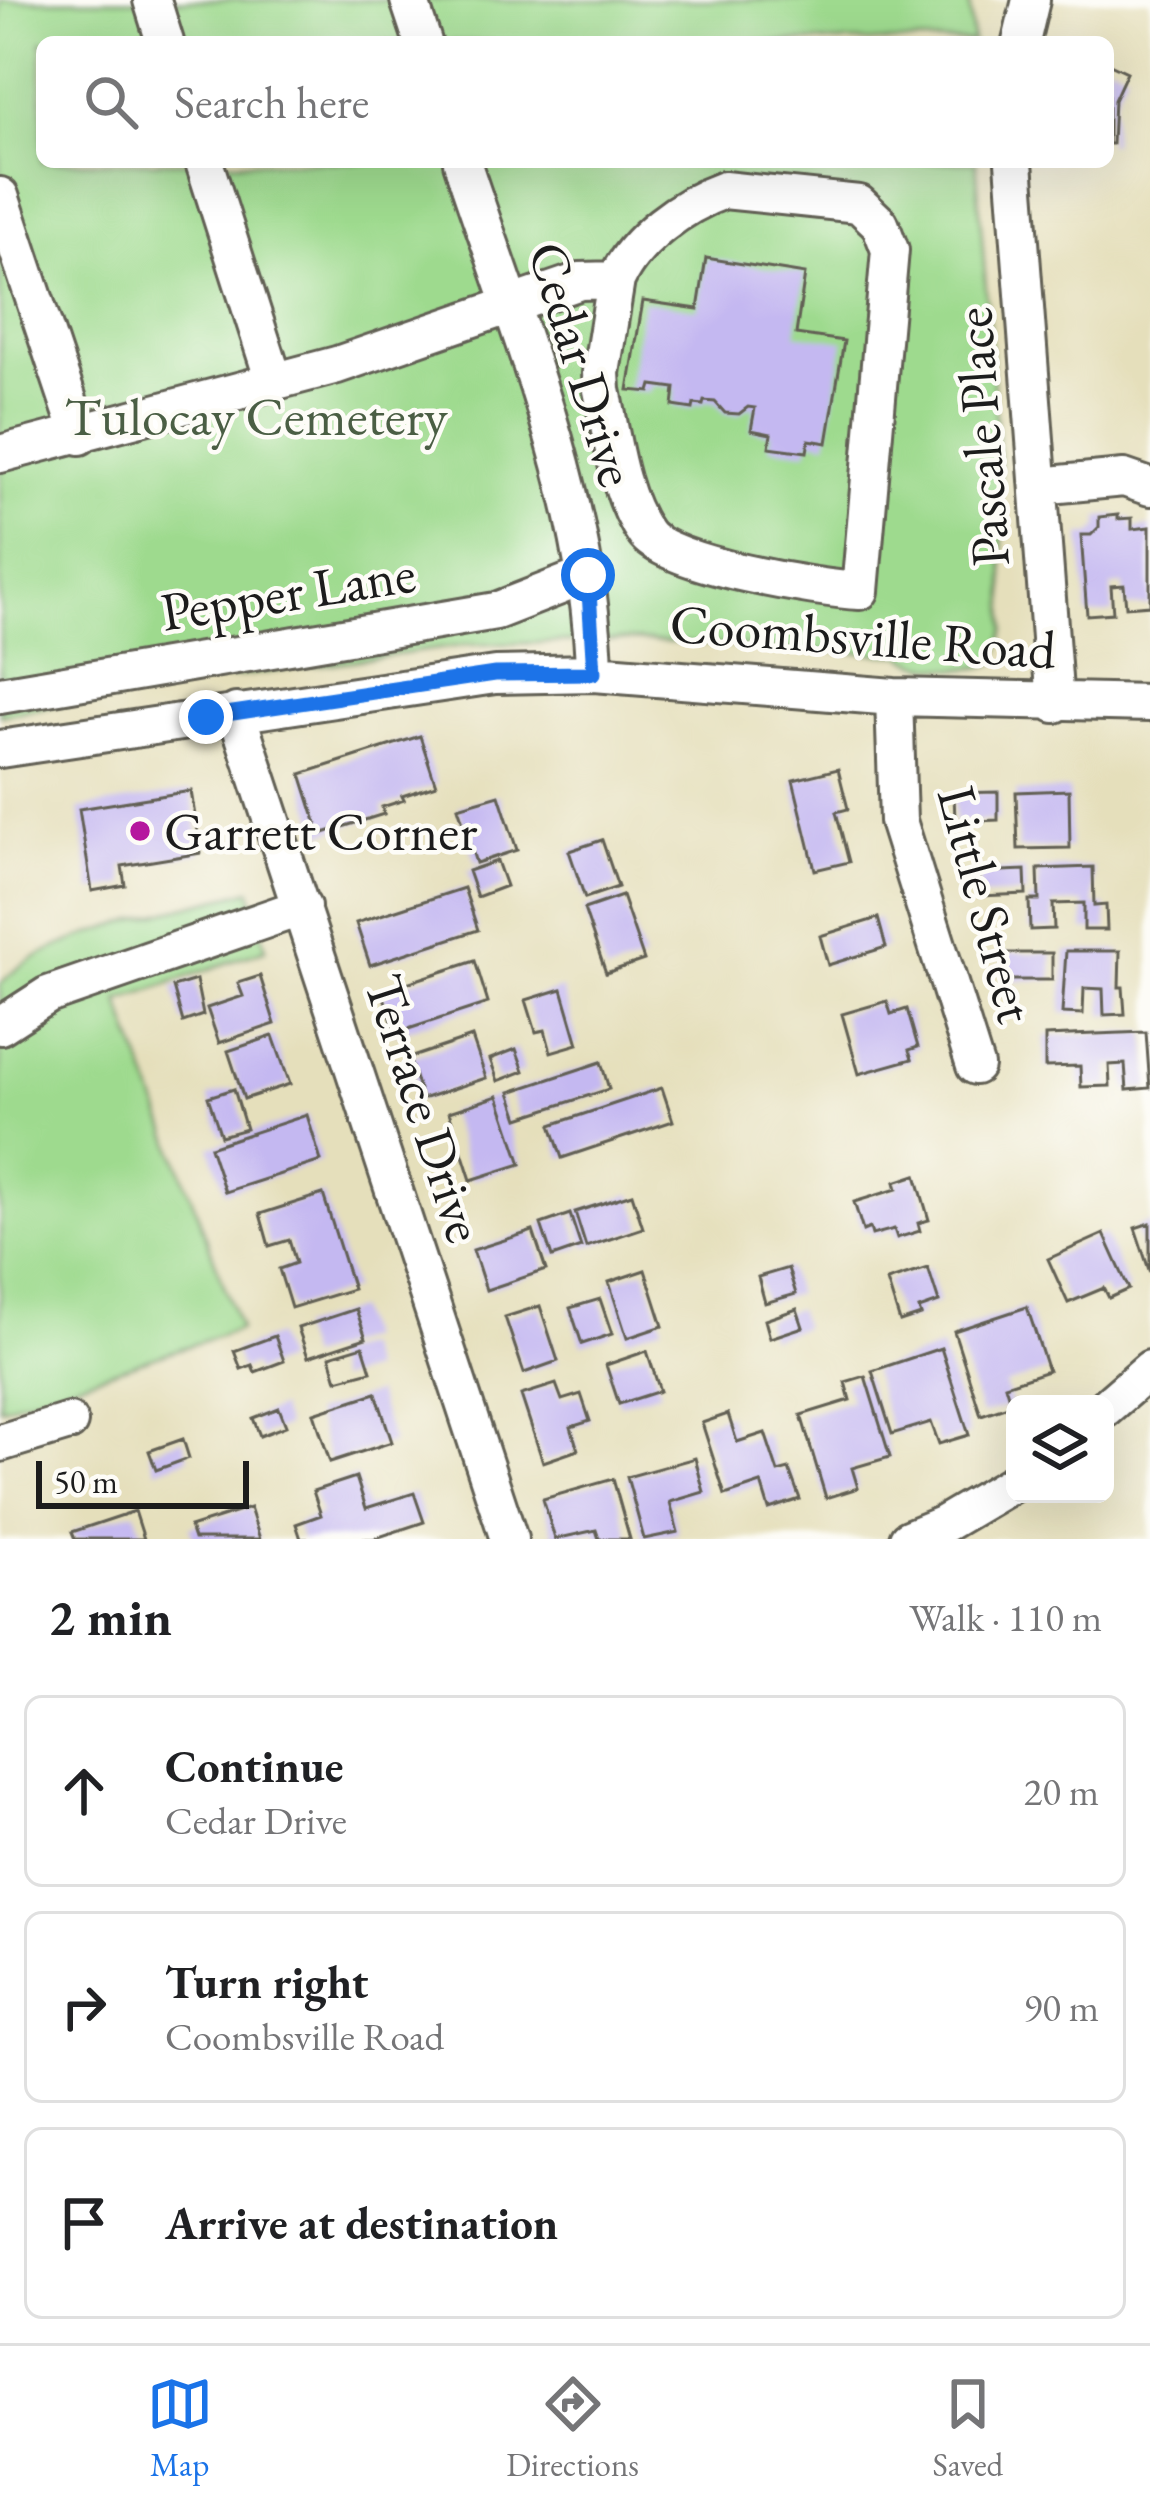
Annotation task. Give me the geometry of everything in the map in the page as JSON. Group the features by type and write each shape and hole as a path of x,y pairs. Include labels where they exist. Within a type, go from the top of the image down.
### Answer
{"street":[{"path":"152,0 163,36"},
{"path":"409,0 421,36"},
{"path":"1022,36 1031,0"},
{"path":"206,168 274,381"},
{"name":"Cedar Drive","path":"464,168 569,499 588,575 594,673"},
{"name":"Pascale Place","path":"1014,168 1055,704"},
{"path":"724,190 859,204 880,224 890,250 860,591 672,554 644,531 622,477 601,373 616,280 631,254 670,220 724,190"},
{"path":"0,196 12,275 80,436"},
{"path":"0,454 376,352 580,281 616,280"},
{"path":"569,499 622,477"},
{"path":"1039,486 1124,478 1150,487"},
{"name":"Pepper Lane","path":"0,695 496,611 588,575"},
{"name":"Coombsville Road","path":"0,748 495,674 594,673 894,697 1150,703"},
{"name":"Little Street","path":"894,697 898,820 975,1066"},
{"name":"Terrace Drive","path":"236,712 302,907 498,1536"},
{"path":"0,1026 48,995 302,907"},
{"path":"1114,1400 1150,1370"},
{"path":"0,1443 69,1423"},
{"path":"908,1539 1006,1487"}],"green space":[{"name":"Tulocay Cemetery","path":"0,0 969,0 972,36 36,36 36,168 976,168 999,454 1006,629 995,663 947,668 902,655 629,640 468,645 176,685 0,715"},
{"path":"251,890 266,949 119,1001 240,1329 0,1408 0,985 19,968 79,938"}],"building":[{"path":"1114,66 1127,72 1114,100"},
{"path":"706,258 805,274 796,334 844,341 827,443 809,440 807,452 769,447 771,434 751,430 755,408 725,413 715,402 704,401 693,409 673,406 675,388 652,385 650,392 628,390 643,301 698,309"},
{"path":"1118,515 1118,519 1132,518 1132,529 1150,527 1150,605 1126,607 1124,585 1111,586 1113,613 1087,615 1081,535 1091,535 1099,527 1099,517"},
{"path":"420,736 436,785 382,807 384,814 320,834 301,774"},
{"path":"838,769 848,809 836,812 849,862 815,870 793,780"},
{"path":"1069,790 1070,848 1018,849 1016,792"},
{"name":"Garrett Corner","path":"191,791 201,853 122,866 125,885 92,891 79,809"},
{"path":"998,792 998,820 955,822 954,793"},
{"path":"499,795 517,850 476,863 458,807"},
{"path":"602,840 618,887 585,898 569,851"},
{"path":"497,861 506,886 477,897 468,871"},
{"path":"1093,867 1094,906 1106,905 1107,930 1084,930 1084,903 1053,904 1054,929 1030,930 1029,900 1039,900 1038,869"},
{"path":"1025,870 1026,894 980,896 979,872"},
{"path":"464,888 478,930 370,965 356,923"},
{"path":"622,896 644,960 606,973 584,909"},
{"path":"878,918 886,947 828,965 820,936"},
{"path":"1066,951 1120,951 1119,987 1123,987 1125,1014 1104,1015 1103,989 1084,988 1083,1014 1062,1013"},
{"path":"1003,953 1052,953 1052,980 1004,980"},
{"path":"475,961 488,1003 396,1033 382,991"},
{"path":"260,976 275,1024 219,1043 207,1008 243,996 238,983"},
{"path":"196,980 203,1015 183,1022 173,987"},
{"path":"562,989 578,1044 551,1052 545,1030 536,1032 526,1000"},
{"path":"887,1001 891,1014 907,1009 918,1047 909,1050 912,1059 859,1074 842,1014"},
{"path":"1146,1032 1150,1088 1127,1090 1125,1064 1109,1065 1110,1086 1081,1087 1080,1066 1045,1067 1045,1036"},
{"path":"273,1036 290,1084 244,1099 228,1051"},
{"path":"472,1037 486,1078 422,1099 409,1058"},
{"path":"516,1049 524,1071 498,1081 490,1059"},
{"path":"601,1062 609,1089 519,1118 510,1092"},
{"path":"662,1088 673,1121 562,1158 551,1125"},
{"path":"234,1089 246,1129 221,1136 208,1097"},
{"path":"498,1096 521,1164 471,1180 449,1112"},
{"path":"307,1115 321,1161 225,1192 210,1147"},
{"path":"916,1175 929,1220 918,1223 920,1231 897,1238 894,1229 872,1235 870,1228 863,1231 854,1202 897,1189 895,1182"},
{"path":"323,1194 353,1289 291,1308 279,1269 296,1263 289,1240 269,1246 260,1214"},
{"path":"632,1194 643,1228 586,1247 575,1212"},
{"path":"570,1214 581,1247 552,1257 541,1224"},
{"path":"1150,1223 1150,1269 1149,1270 1135,1228"},
{"path":"533,1231 546,1270 486,1290 473,1250"},
{"path":"1104,1234 1129,1289 1109,1298 1104,1288 1068,1303 1048,1259"},
{"path":"788,1268 796,1294 765,1303 758,1277"},
{"path":"928,1268 939,1302 900,1322 887,1281"},
{"path":"645,1270 663,1326 627,1338 609,1282"},
{"path":"600,1299 612,1334 582,1344 570,1308"},
{"path":"540,1306 558,1361 524,1373 505,1317"},
{"path":"1027,1307 1048,1371 1005,1385 1006,1407 981,1415 954,1331"},
{"path":"356,1309 366,1338 308,1357 298,1328"},
{"path":"797,1309 803,1327 770,1338 765,1320"},
{"path":"275,1336 284,1361 255,1372 252,1365 241,1369 234,1351"},
{"path":"363,1346 371,1371 337,1380 330,1356"},
{"path":"941,1348 969,1435 939,1444 931,1422 892,1434 872,1371"},
{"path":"647,1351 660,1391 619,1404 606,1365"},
{"path":"865,1376 890,1457 852,1468 858,1488 826,1498 801,1415 850,1400 845,1382"},
{"path":"556,1384 562,1400 581,1394 590,1421 571,1427 578,1450 543,1462 521,1395"},
{"path":"376,1393 392,1442 330,1462 314,1413"},
{"path":"279,1408 286,1426 260,1436 253,1418"},
{"path":"728,1414 737,1442 765,1433 778,1472 789,1469 800,1499 769,1509 761,1483 725,1495 702,1423"},
{"path":"183,1439 189,1458 156,1470 149,1451"},
{"path":"695,1458 704,1492 670,1502 678,1532 644,1539 627,1477"},
{"path":"356,1477 366,1508 414,1493 424,1522 373,1539 301,1539 296,1524 321,1515 313,1491"},
{"path":"613,1479 630,1539 599,1539 596,1530 555,1539 543,1499"},
{"path":"250,1508 260,1539 194,1539 190,1527"},
{"path":"135,1511 144,1539 75,1539 72,1532"}],"place":[{"name":"Garrett Corner","path":"140,831"}],"route":[{"path":"206,717 495,674 594,673 588,575"}]}
